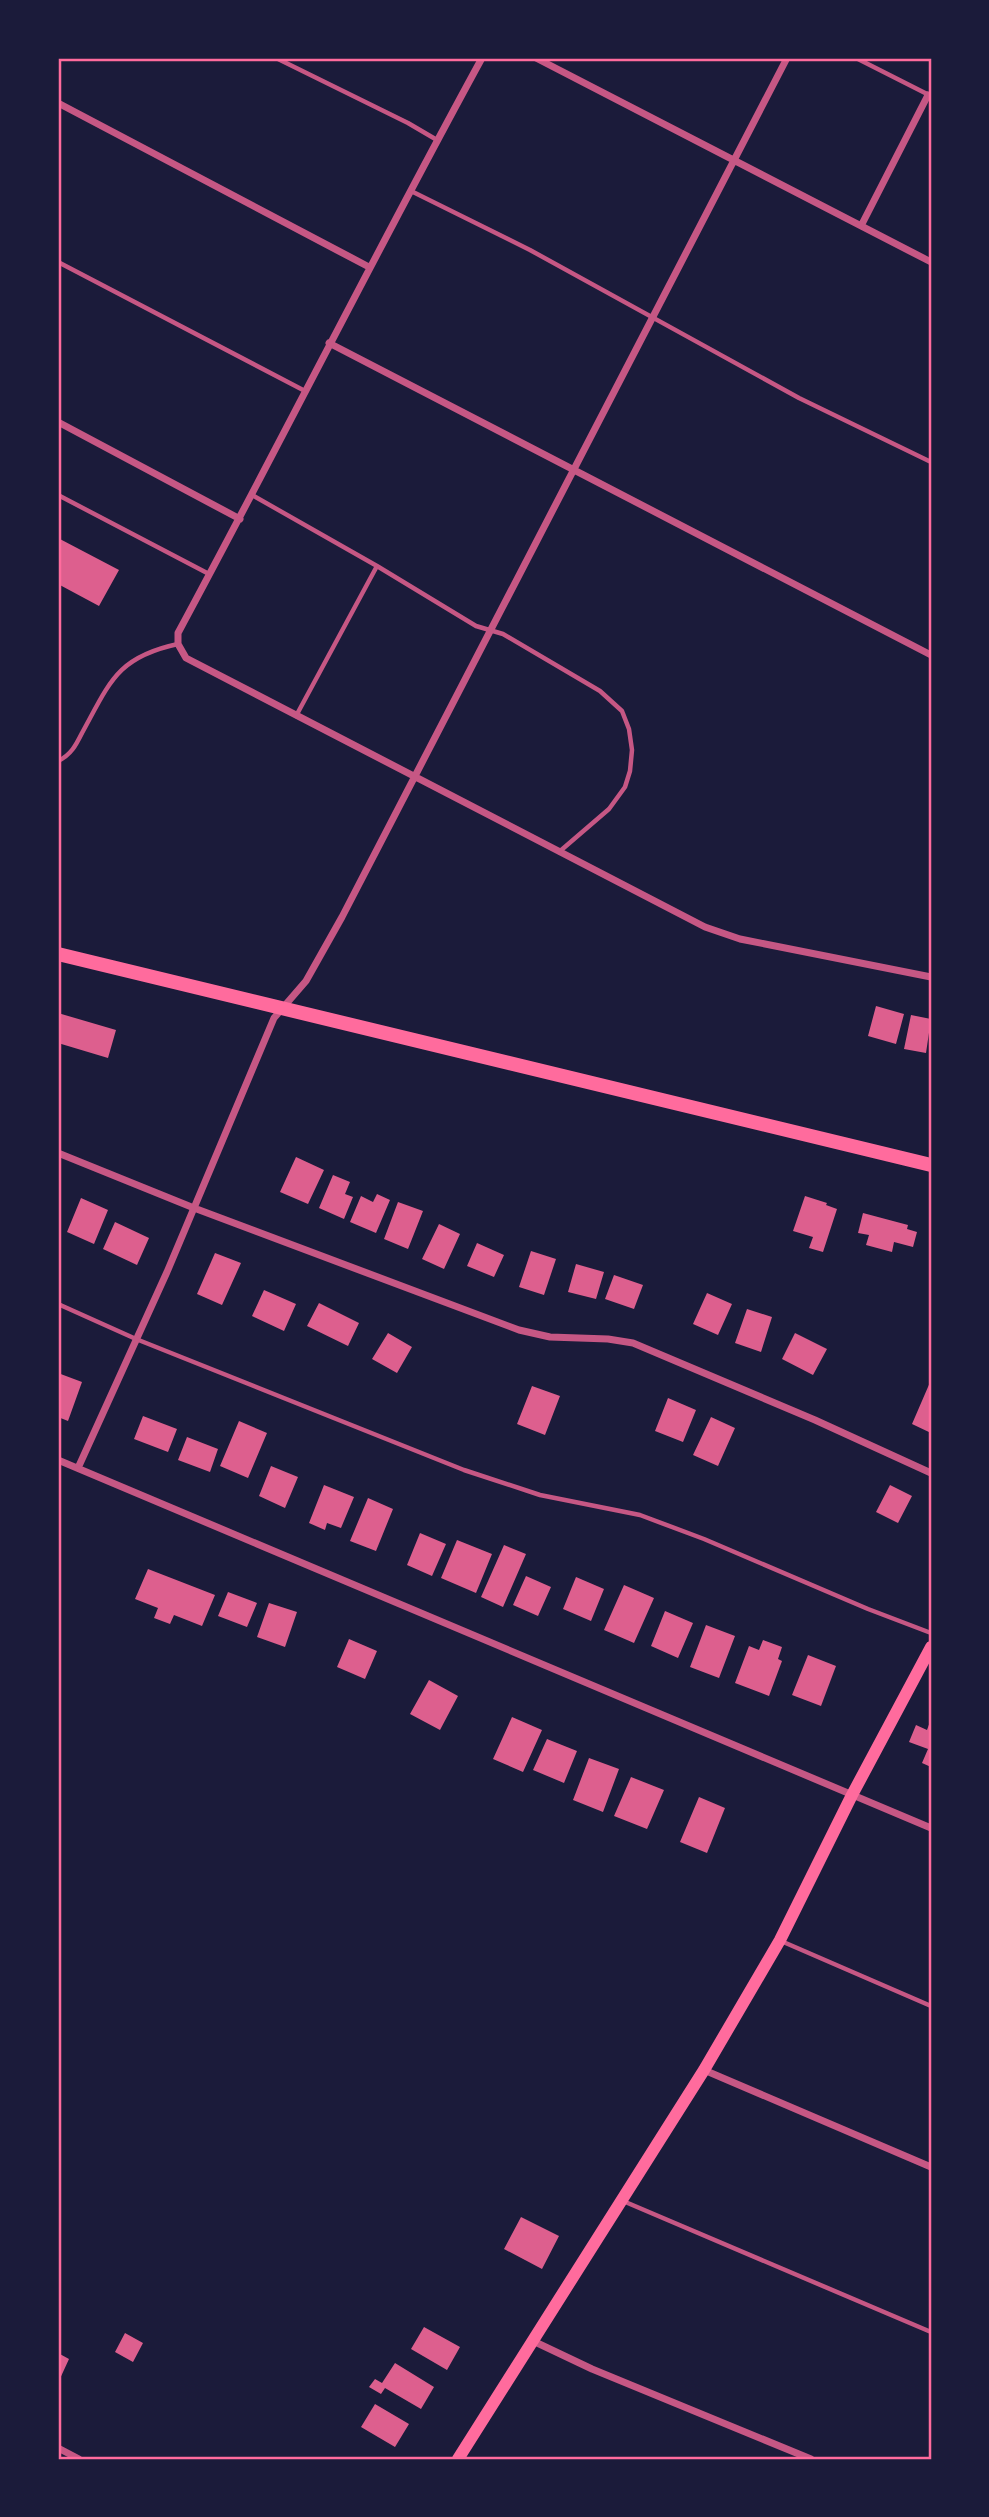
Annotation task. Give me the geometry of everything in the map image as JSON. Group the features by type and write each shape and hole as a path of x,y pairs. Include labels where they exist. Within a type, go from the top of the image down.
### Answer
{"main road":[{"path":"58,954 931,1165"},
{"path":"458,2459 704,2070 780,1940 852,1795 931,1647"}],"street":[{"path":"482,58 369,267 240,519 178,633 178,644 186,658 705,927 740,939 931,977"},
{"path":"536,58 931,262"},
{"path":"78,1468 194,1208 274,1018 306,981 342,917 787,58"},
{"path":"861,226 930,96"},
{"path":"58,103 369,267"},
{"path":"329,343 931,655"},
{"path":"58,422 240,519"},
{"path":"58,1153 194,1208 519,1330 550,1338 608,1339 633,1343 931,1473"},
{"path":"58,1460 931,1828"},
{"path":"704,2070 931,2167"},
{"path":"533,2342 811,2459"},
{"path":"58,2448 79,2459"}],"lane":[{"path":"276,58 408,123 436,141"},
{"path":"856,58 930,96"},
{"path":"410,190 530,250 799,398 931,462"},
{"path":"58,262 305,391"},
{"path":"58,495 210,575"},
{"path":"252,495 476,626 503,634 610,698 622,711 629,729 632,750 625,787 608,809 559,853"},
{"path":"296,717 377,566"},
{"path":"58,761 71,752 120,670 134,658 155,649 178,644"},
{"path":"58,1304 136,1339 464,1470 540,1495 640,1515 931,1633"},
{"path":"780,1940 931,2006"},
{"path":"622,2200 931,2332"}],"building":[{"path":"58,538 119,570 99,606 58,584"},
{"path":"876,1006 904,1014 896,1044 868,1036"},
{"path":"58,1013 116,1030 108,1058 58,1043"},
{"path":"911,1015 931,1019 926,1053 904,1049"},
{"path":"296,1157 324,1170 308,1204 280,1192"},
{"path":"333,1175 350,1182 345,1194 353,1197 344,1219 319,1208"},
{"path":"377,1194 390,1200 376,1233 350,1222 361,1196 373,1202"},
{"path":"805,1196 837,1209 823,1252 809,1248 813,1237 793,1231"},
{"path":"81,1198 108,1210 94,1244 67,1232"},
{"path":"398,1202 423,1211 408,1249 384,1239"},
{"path":"863,1213 908,1225 907,1229 917,1232 913,1247 894,1242 892,1252 866,1245 869,1235 858,1233"},
{"path":"115,1222 149,1238 137,1265 103,1249"},
{"path":"439,1224 460,1234 444,1269 422,1259"},
{"path":"477,1243 504,1255 494,1277 467,1266"},
{"path":"531,1251 556,1259 544,1295 519,1287"},
{"path":"215,1253 241,1263 222,1305 197,1294"},
{"path":"576,1264 604,1272 596,1299 568,1292"},
{"path":"614,1275 643,1285 634,1309 605,1299"},
{"path":"264,1290 296,1304 284,1331 252,1316"},
{"path":"707,1293 732,1304 718,1335 693,1324"},
{"path":"319,1303 359,1323 348,1346 307,1326"},
{"path":"747,1309 772,1317 761,1352 735,1343"},
{"path":"388,1333 412,1347 397,1373 372,1359"},
{"path":"795,1333 827,1349 813,1375 782,1359"},
{"path":"58,1373 82,1382 68,1421 58,1417"},
{"path":"931,1380 931,1433 912,1424"},
{"path":"532,1386 560,1396 545,1435 517,1424"},
{"path":"668,1398 696,1410 683,1442 655,1431"},
{"path":"143,1416 177,1429 168,1452 134,1439"},
{"path":"711,1417 735,1428 718,1466 693,1455"},
{"path":"239,1421 267,1433 248,1478 220,1466"},
{"path":"187,1437 218,1449 210,1472 178,1460"},
{"path":"271,1466 298,1477 285,1508 259,1496"},
{"path":"324,1485 354,1497 341,1528 327,1523 325,1530 309,1523"},
{"path":"890,1485 912,1496 898,1523 876,1512"},
{"path":"368,1498 393,1509 376,1551 350,1541"},
{"path":"420,1533 446,1544 432,1576 407,1565"},
{"path":"457,1540 492,1554 476,1593 441,1578"},
{"path":"504,1545 526,1554 503,1607 481,1597"},
{"path":"148,1569 215,1595 202,1626 174,1615 170,1624 154,1618 158,1608 135,1599"},
{"path":"526,1576 551,1587 538,1616 513,1605"},
{"path":"576,1577 604,1589 591,1621 563,1609"},
{"path":"624,1585 654,1598 634,1643 604,1630"},
{"path":"228,1592 257,1603 247,1627 218,1616"},
{"path":"269,1603 297,1612 285,1647 257,1637"},
{"path":"665,1611 693,1623 678,1658 651,1646"},
{"path":"706,1625 735,1636 719,1678 690,1667"},
{"path":"349,1639 377,1651 365,1679 337,1667"},
{"path":"763,1640 782,1647 778,1659 782,1661 769,1696 735,1683 749,1646 759,1650"},
{"path":"808,1655 836,1666 821,1706 792,1695"},
{"path":"429,1680 458,1696 440,1730 410,1714"},
{"path":"512,1717 542,1730 523,1772 493,1759"},
{"path":"931,1719 931,1767 922,1763 928,1749 909,1742 916,1725 927,1730"},
{"path":"547,1739 577,1751 564,1783 533,1770"},
{"path":"589,1758 619,1769 603,1812 573,1800"},
{"path":"631,1777 664,1790 647,1829 614,1816"},
{"path":"699,1797 725,1808 707,1853 680,1842"},
{"path":"521,2217 559,2236 542,2269 504,2249"},
{"path":"424,2327 460,2347 447,2370 411,2349"},
{"path":"125,2333 143,2343 133,2362 115,2352"},
{"path":"58,2353 69,2359 58,2383"},
{"path":"395,2363 434,2387 421,2409 385,2388 381,2394 369,2387 375,2379 382,2383"},
{"path":"375,2404 409,2424 395,2447 361,2427"}]}
